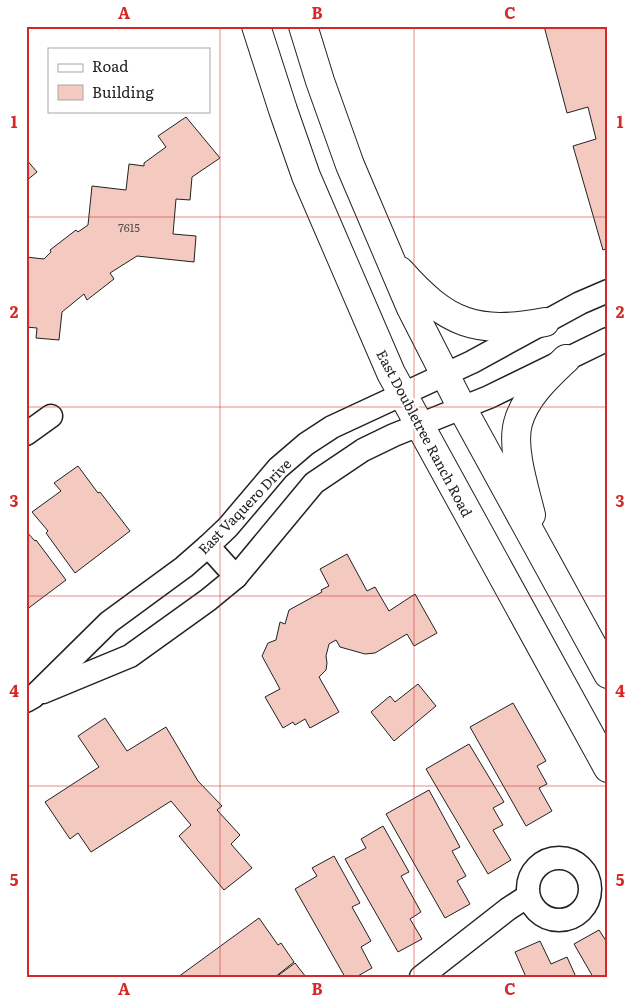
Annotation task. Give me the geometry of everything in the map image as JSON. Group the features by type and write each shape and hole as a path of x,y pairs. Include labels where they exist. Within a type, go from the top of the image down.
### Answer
{"main road":[{"name":"East Doubletree Ranch Road","path":"256,26 282,110 306,176 361,308 401,394 608,768"},
{"path":"303,26 334,123 388,257 411,308 444,375 608,674"},
{"path":"388,257 425,296 448,314 465,323 483,327 503,328 545,322"},
{"path":"537,546 518,455 516,439 518,424 536,389 566,359"}],"street":[{"name":"East Vaquero Drive","path":"30,699 108,622 184,567 208,546 228,527 278,468 306,444 332,427 472,362 580,303 608,291"},
{"name":"East Vaquero Drive","path":"30,699 130,656 208,600 236,577 314,483 363,450 394,435 489,397 608,339"},
{"path":"26,434 51,416"},
{"path":"262,487 290,511"},
{"path":"208,546 236,577"},
{"path":"421,977 508,909 528,896"}],"building":[{"path":"544,26 608,26 608,248 603,250 573,146 596,139 588,107 567,113"},
{"path":"186,117 220,158 192,177 190,200 176,199 173,234 196,236 194,262 137,256 110,273 114,279 87,300 84,294 62,312 59,340 36,338 37,328 26,327 26,257 44,259 51,252 50,250 76,230 78,232 88,225 92,186 126,190 129,164 144,166 144,163 166,147 158,136"},
{"path":"26,159 37,172 26,181"},
{"path":"78,466 130,531 75,573 46,533 48,531 32,512 61,491 54,483"},
{"path":"26,531 36,540 66,580 26,610"},
{"path":"347,554 367,591 375,587 389,611 415,594 437,633 414,646 407,634 375,653 365,654 340,647 336,640 329,644 326,656 326,670 319,677 339,712 310,728 305,719 295,725 293,722 283,728 265,697 280,689 262,656 268,643 276,640 280,622 285,624 289,610 322,592 321,590 329,586 320,569"},
{"path":"418,684 436,706 394,741 371,712 390,696 395,702"},
{"path":"513,703 546,761 537,766 547,784 539,788 552,811 526,826 470,727"},
{"path":"105,718 127,751 166,727 198,781 222,806 217,810 240,835 231,844 252,868 224,890 179,836 191,825 171,801 91,852 78,833 70,839 45,802 99,767 78,736"},
{"path":"469,744 504,802 493,808 503,825 493,830 511,860 488,874 426,769"},
{"path":"429,790 460,847 452,851 466,876 457,881 470,904 445,918 386,814"},
{"path":"383,826 409,872 401,876 421,912 410,919 422,939 398,952 345,859 366,848 361,839"},
{"path":"334,856 360,903 352,907 371,941 361,947 372,968 356,977 345,977 295,889 317,876 312,868"},
{"path":"259,918 278,945 281,943 294,962 275,977 178,977"},
{"path":"599,930 608,944 608,977 593,977 574,944"},
{"path":"540,941 551,964 567,957 576,977 526,977 515,952"},
{"path":"295,963 306,977 276,977"}]}
